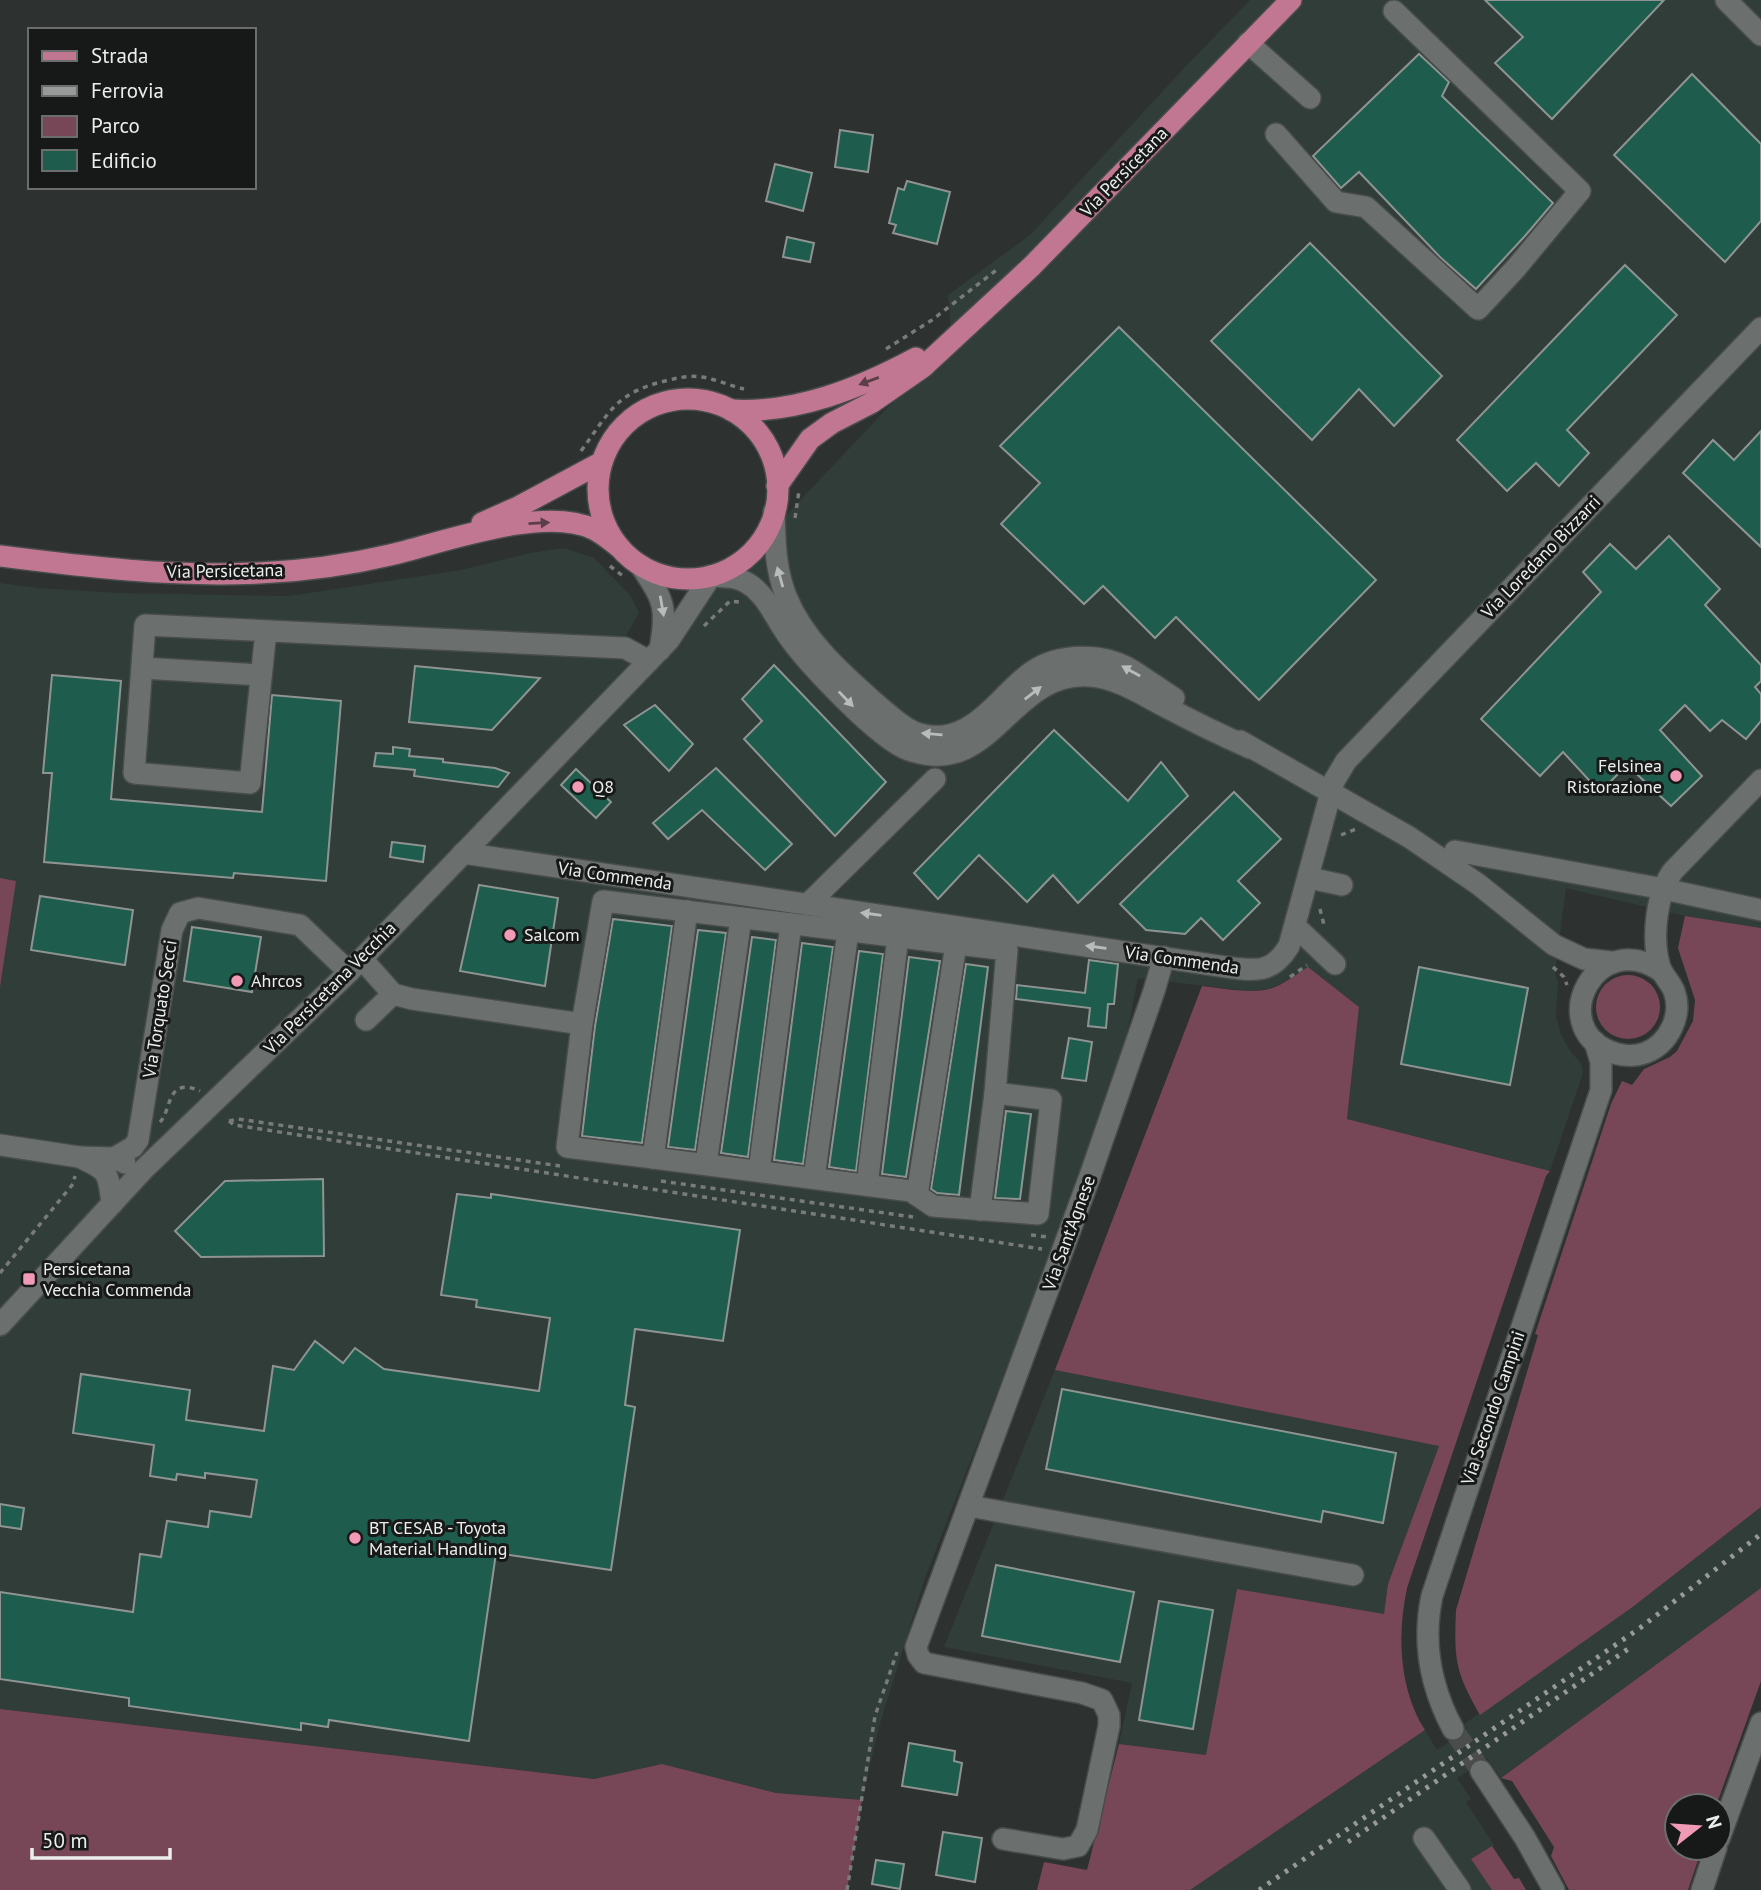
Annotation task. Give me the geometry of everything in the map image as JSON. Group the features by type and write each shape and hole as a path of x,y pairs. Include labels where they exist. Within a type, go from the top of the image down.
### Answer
{"main road":[{"name":"Via Persicetana","path":"777,486 810,439 832,423 871,403 923,367 1032,266 1291,0"},
{"name":"Via Persicetana","path":"730,410 759,412 827,397 882,377 952,339"},
{"path":"689,399 710,402 730,410 746,420 769,450 777,486 774,512 765,534 752,552 726,570 711,576 676,578 658,574 637,574 613,555 600,507 598,477 614,436 635,416 654,406 689,399"},
{"name":"Via Persicetana","path":"448,538 518,507 602,462"},
{"name":"Via Persicetana","path":"0,556 96,568 258,573 325,568 391,555 448,538 524,524 570,523 592,528 613,555"}],"street":[{"path":"1726,0 1761,35"},
{"path":"1276,134 1336,202 1366,206 1478,309 1580,191 1394,11"},
{"path":"1248,43 1310,99"},
{"name":"Via Loredano Bizzarri","path":"1331,794 1338,772 1346,761 1761,328"},
{"path":"774,512 775,557 786,596 797,618 821,652 893,719 913,732 936,736 960,732 995,706 1035,669 1063,659 1087,658 1109,661 1128,668 1250,748"},
{"path":"266,631 250,783 134,773 145,625 625,648 654,656 663,607 660,594 637,574"},
{"path":"711,576 734,577 749,583 767,604 797,649 862,716 906,750 926,755 942,755 975,745 1031,694 1052,681 1076,676 1112,680 1250,748 1409,837 1478,884 1554,945 1584,959 1639,961 1661,971"},
{"name":"Via Persicetana Vecchia","path":"0,1325 144,1169 355,965 654,656 674,634 711,576"},
{"path":"142,668 261,675"},
{"path":"808,904 935,779"},
{"path":"1554,945 1573,971 1581,1001 1581,1016 1586,1030 1595,1042 1619,1055 1633,1056 1646,1053 1658,1045 1675,1022 1677,1008 1675,993 1661,971 1656,948 1655,927 1664,888 1673,871 1761,780"},
{"name":"Via Commenda","path":"463,853 1253,971 1269,968 1282,958 1295,926 1331,794"},
{"path":"1455,851 1664,888 1761,910"},
{"path":"1309,878 1342,886"},
{"path":"980,1210 995,1093 1007,950 603,901 582,1024 567,1147 911,1191 933,1206 980,1210 1038,1214 1052,1100 995,1093"},
{"name":"Via Torquato Secci","path":"114,1158 133,1147 138,1140 172,930 180,913 198,908 300,925 355,965"},
{"path":"653,1158 687,911"},
{"path":"706,1164 741,918"},
{"path":"759,1171 791,924"},
{"path":"1295,926 1335,964"},
{"path":"1581,1001 1590,978 1636,949 1655,927"},
{"path":"814,1178 848,931"},
{"path":"867,1185 898,937"},
{"path":"917,1195 956,944"},
{"name":"Via Sant'Agnese","path":"1003,1839 1063,1849 1078,1846 1087,1830 1109,1715 1102,1700 1093,1696 923,1663 916,1647 1120,1090 1164,957"},
{"path":"355,965 393,994 412,999 582,1024"},
{"path":"366,1020 393,994"},
{"name":"Via Secondo Campini","path":"1453,1728 1442,1709 1426,1643 1432,1596 1601,1090 1601,1062 1595,1042"},
{"name":"Via Secondo Campini","path":"1601,1090 1618,1069 1646,1053"},
{"path":"0,1145 103,1169 109,1181 111,1204"},
{"path":"77,1163 114,1158 144,1169"},
{"path":"969,1506 1353,1575"},
{"path":"1733,1800 1761,1723"},
{"path":"1481,1771 1525,1838 1554,1890"},
{"path":"1424,1838 1460,1890"},
{"path":"1702,1890 1711,1862"}],"path":[{"path":"881,352 932,320 1002,265"},
{"path":"575,458 599,423 620,400 642,386 681,377 704,377 745,389"},
{"path":"613,555 637,574"},
{"path":"157,1123 165,1117 170,1096 178,1090 187,1087 201,1091"},
{"path":"229,1121 234,1125 1043,1249"},
{"path":"0,1273 73,1184 77,1163"},
{"path":"847,1890 859,1808"}],"shaded area":[{"path":"1250,0 1761,0 1761,928 1685,916 1566,888 1555,972 1558,982 1556,1016 1561,1035 1581,1063 1583,1073 1550,1171 1347,1119 1359,1007 1309,968 1268,989 1248,991 1138,978 1124,1050 1114,1081 1052,1251 925,1578 879,1727 862,1800 776,1793 662,1764 594,1779 0,1709 0,583 118,593 289,596 461,570 530,553 564,548 594,558 630,595 639,613 626,636 649,661 952,339 948,295 1030,235"},
{"path":"1055,1370 1439,1446 1388,1584 1384,1614 1237,1589 1206,1755 1119,1744 1132,1683 944,1647"},
{"path":"1761,1507 1761,1588 1501,1778 1487,1758 1457,1778 1471,1799 1466,1802 1494,1845 1471,1859 1492,1890 1190,1890 1425,1730 1437,1750 1467,1730 1464,1724 1634,1606"}],"green space":[{"path":"0,878 16,881 0,987"},
{"path":"1685,916 1761,928 1761,1507 1634,1606 1480,1715 1465,1687 1458,1665 1455,1641 1456,1610 1538,1335 1535,1334 1611,1104 1622,1081 1632,1085 1644,1069 1677,1051 1693,1021 1695,1000 1678,948"},
{"path":"1308,967 1359,1007 1347,1119 1550,1171 1546,1176 1407,1588 1402,1624 1402,1661 1410,1697 1425,1730 1190,1890 1037,1890 1044,1862 1087,1870 1119,1744 1206,1755 1237,1589 1384,1614 1388,1584 1439,1446 1055,1370 1202,986 1244,991 1269,989"},
{"path":"1628,975 1640,977 1651,984 1658,995 1658,1019 1651,1030 1640,1037 1628,1039 1616,1037 1605,1030 1598,1019 1596,1007 1598,995 1605,984 1616,977"},
{"path":"1761,1588 1761,1681 1721,1792 1663,1792 1663,1862 1697,1862 1688,1890 1569,1890 1551,1856 1554,1847 1512,1781 1501,1778"},
{"path":"0,1709 594,1779 662,1764 776,1793 862,1800 847,1890 0,1890"},
{"path":"1492,1846 1514,1879 1519,1878 1526,1890 1492,1890 1471,1859"}],"building":[{"path":"1485,0 1664,0 1552,119 1495,63 1523,37"},
{"path":"1419,54 1449,82 1442,96 1553,203 1476,289 1441,258 1359,172 1341,188 1313,156"},
{"path":"1692,74 1761,144 1761,221 1725,262 1614,155"},
{"path":"840,130 873,135 868,172 835,167"},
{"path":"775,164 812,173 803,211 766,201"},
{"path":"907,181 950,192 937,244 893,233 896,225 889,223 898,188 904,190"},
{"path":"787,237 814,243 810,262 783,257"},
{"path":"1310,243 1442,376 1394,426 1359,389 1312,440 1211,341"},
{"path":"1625,265 1677,315 1567,430 1589,453 1559,486 1536,463 1507,491 1457,440"},
{"path":"1119,327 1376,580 1259,700 1176,617 1155,638 1103,586 1084,604 1001,524 1040,483 1000,446"},
{"path":"1761,431 1761,547 1683,473 1713,440 1734,460"},
{"path":"1669,536 1720,589 1705,605 1761,665 1761,681 1755,687 1761,694 1761,721 1746,739 1722,720 1710,731 1685,705 1660,730 1702,776 1671,806 1627,765 1600,792 1563,752 1540,776 1481,719 1601,592 1583,572 1610,544 1636,569"},
{"path":"774,665 886,782 835,836 744,739 762,721 742,699"},
{"path":"415,666 540,678 492,730 409,722"},
{"path":"52,675 121,681 111,799 262,812 272,695 341,701 326,881 234,873 233,878 44,862 52,773 43,773"},
{"path":"655,705 693,744 669,771 624,725"},
{"path":"1054,730 1128,801 1161,762 1188,796 1078,903 1053,875 1027,902 979,855 938,899 914,873"},
{"path":"393,747 410,749 409,756 443,759 443,762 495,768 509,773 498,787 414,776 415,770 374,766 376,753 393,754"},
{"path":"716,768 792,844 765,870 702,810 668,839 653,823"},
{"path":"576,769 611,802 596,818 561,785"},
{"path":"1234,792 1281,839 1238,881 1260,903 1223,940 1201,918 1185,934 1146,930 1120,904"},
{"path":"392,842 425,846 423,862 390,857"},
{"name":"Salcom","path":"479,885 558,898 545,986 460,971"},
{"path":"40,896 133,910 125,965 31,950"},
{"path":"613,919 672,926 642,1143 582,1136 595,1026"},
{"path":"192,927 261,937 252,992 184,981"},
{"path":"698,930 726,933 695,1150 668,1147"},
{"path":"752,937 776,940 748,1157 721,1153"},
{"path":"802,943 833,947 803,1164 774,1160"},
{"path":"859,951 883,954 856,1171 829,1167"},
{"path":"909,957 940,961 906,1177 882,1174"},
{"path":"1089,960 1118,964 1114,1004 1108,1004 1106,1028 1088,1026 1090,1008 1016,999 1017,985 1085,993"},
{"path":"966,964 988,967 959,1195 937,1193 931,1189"},
{"path":"1419,967 1528,988 1510,1085 1401,1064"},
{"path":"1069,1038 1092,1042 1086,1081 1062,1078"},
{"path":"1006,1111 1031,1114 1020,1199 995,1198"},
{"path":"323,1179 324,1256 201,1257 175,1231 225,1181"},
{"path":"457,1194 491,1198 491,1194 740,1230 723,1341 635,1329 625,1405 635,1407 611,1570 496,1553 469,1741 329,1720 328,1727 301,1723 301,1730 129,1706 129,1698 0,1679 0,1592 133,1612 140,1554 161,1557 167,1521 208,1527 210,1511 251,1517 257,1480 205,1473 205,1478 177,1474 176,1480 150,1476 154,1445 73,1433 81,1374 190,1390 186,1420 264,1431 273,1366 294,1370 315,1341 343,1363 355,1348 384,1369 539,1391 550,1318 476,1307 477,1300 441,1295"},
{"path":"1062,1389 1396,1453 1383,1523 1323,1511 1321,1522 1046,1469"},
{"path":"0,1504 24,1508 21,1529 0,1526"},
{"path":"996,1565 1134,1592 1120,1662 982,1636"},
{"path":"1159,1601 1213,1610 1193,1729 1139,1720"},
{"path":"909,1743 955,1751 954,1761 962,1763 957,1795 902,1786"},
{"path":"943,1832 982,1838 975,1882 936,1875"},
{"path":"876,1860 904,1864 900,1889 872,1884"}],"tunnel":[{"path":"1453,1729 1481,1771"}],"railway":[{"path":"1259,1890 1640,1628 1761,1534"},
{"path":"1348,1842 1631,1647"}],"place":[{"name":"Felsinea Ristorazione","path":"1676,776"},
{"name":"Q8","path":"578,787"},
{"name":"Salcom","path":"510,935"},
{"name":"Ahrcos","path":"237,981"},
{"name":"Persicetana Vecchia Commenda","path":"29,1279"},
{"name":"BT CESAB - Toyota Material Handling","path":"355,1538"}]}
